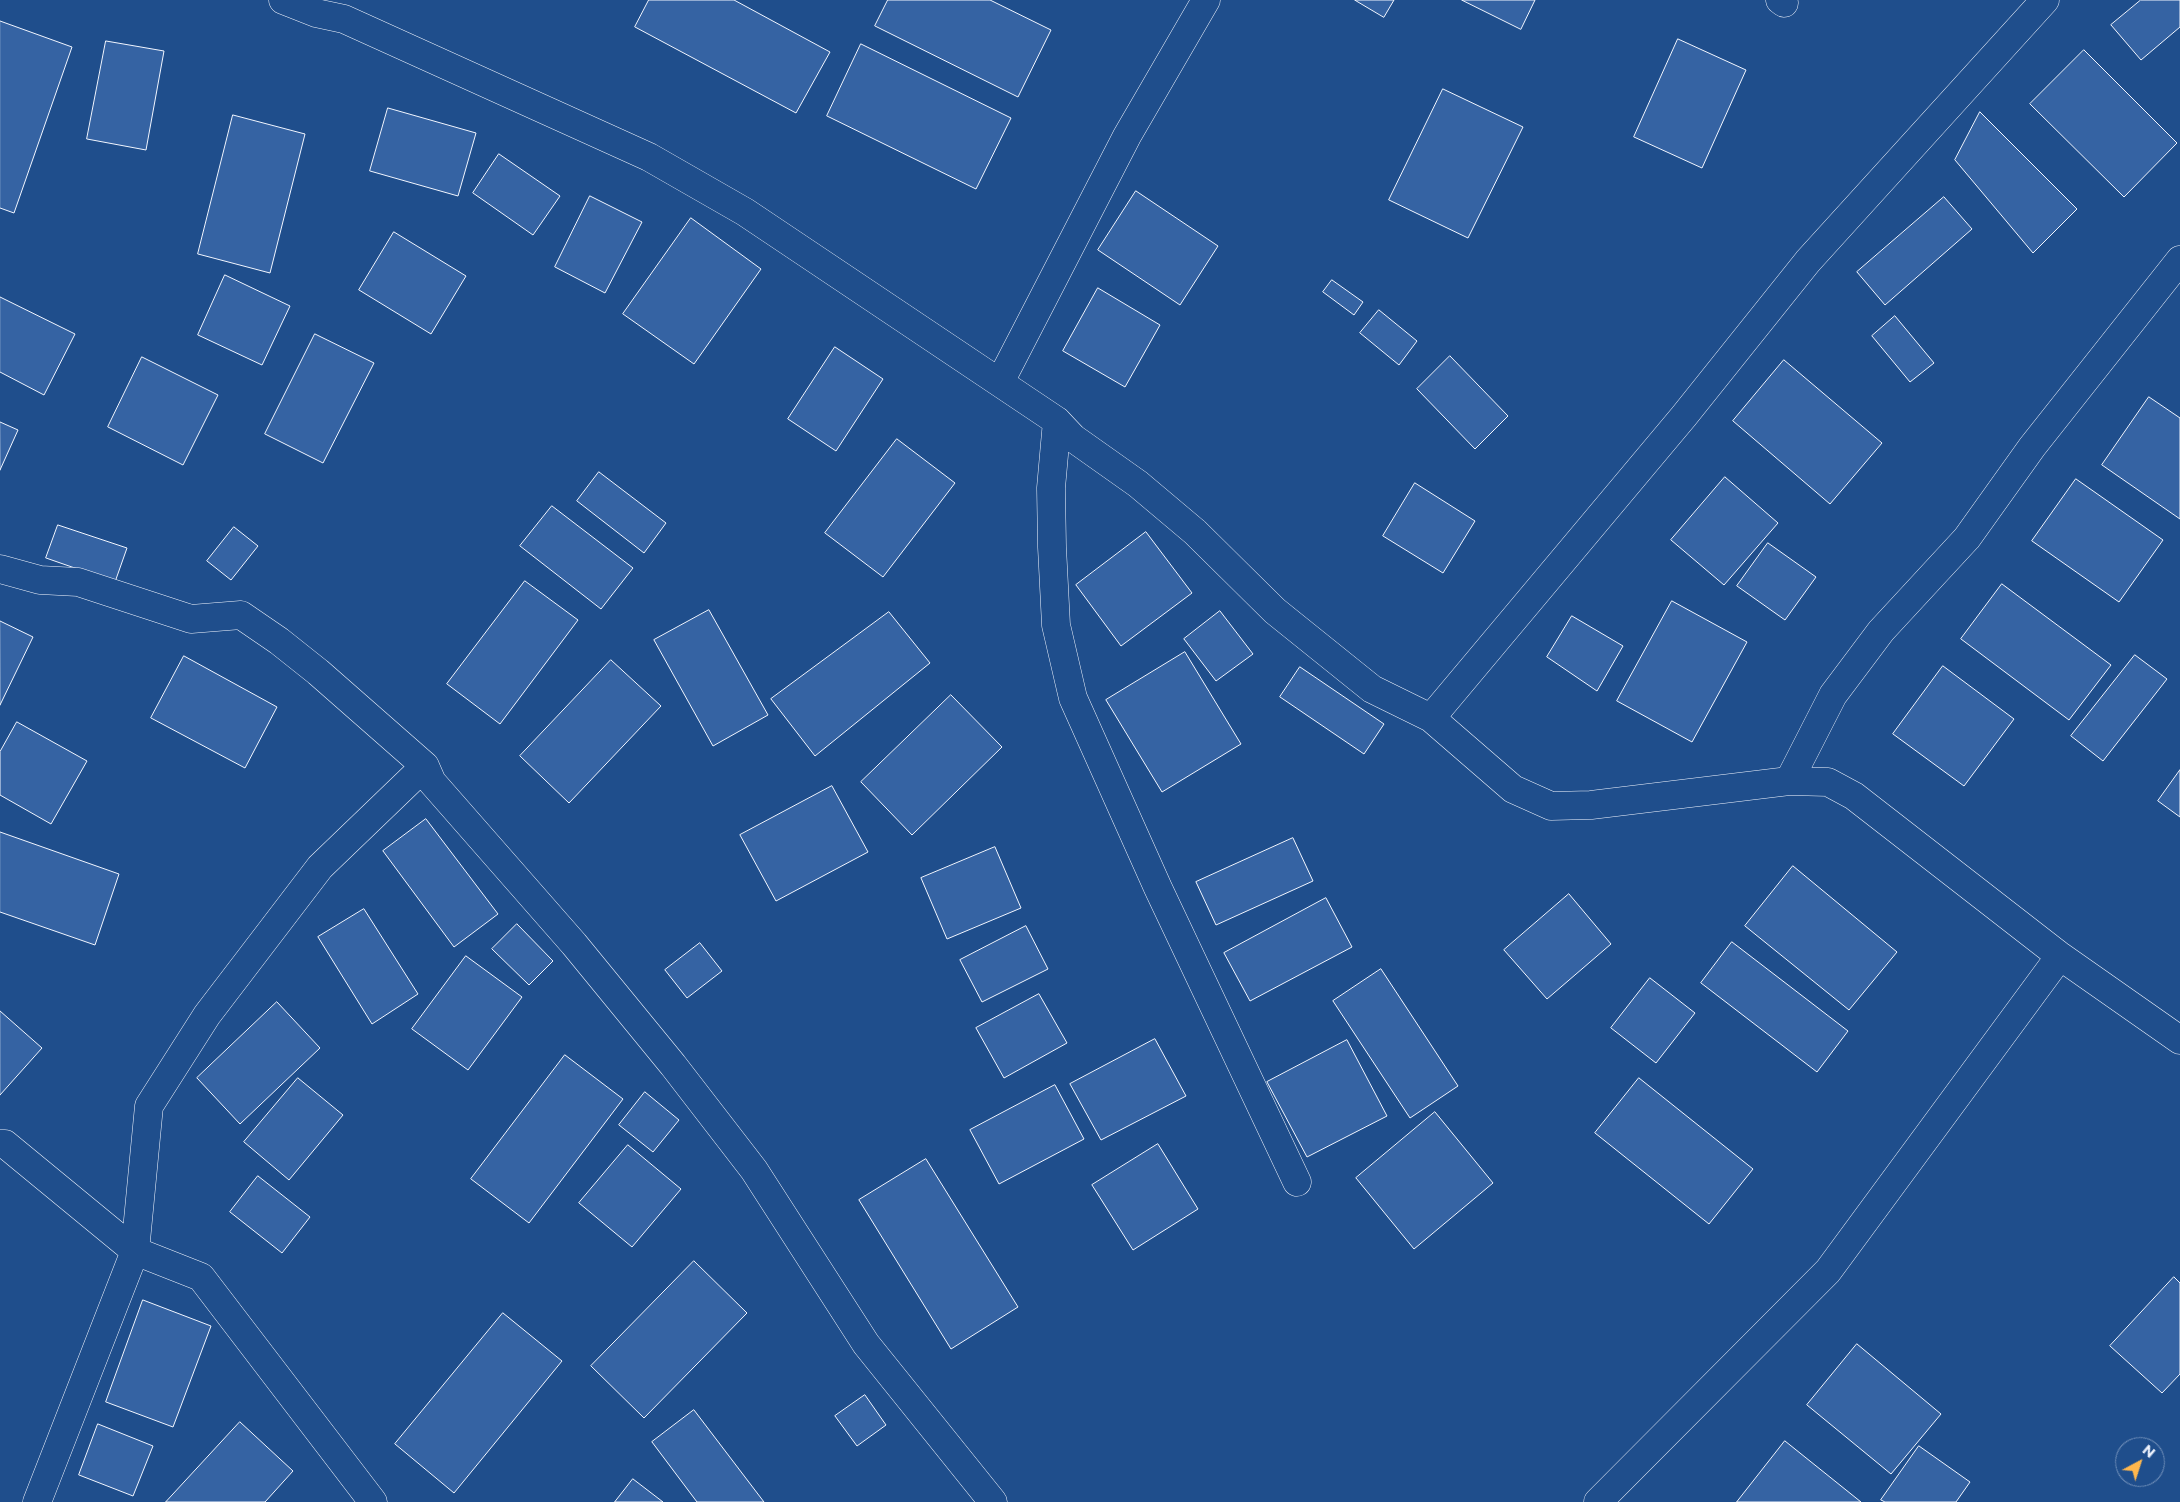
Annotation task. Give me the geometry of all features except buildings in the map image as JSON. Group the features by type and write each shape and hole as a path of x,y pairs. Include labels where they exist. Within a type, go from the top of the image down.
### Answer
{"street":[{"path":"283,0 318,7 649,157 745,212 1057,421 1073,438 1138,484 1195,532 1275,611 1372,689 1431,718 1513,789 1551,806 1591,805 1789,781 1828,782 1854,796 2060,956 2180,1040"},
{"path":"1000,382 1127,136 1206,0"},
{"path":"1431,718 1684,416 1808,260 2045,0"},
{"path":"1789,781 1832,695 1881,631 1967,538 2032,447 2180,260"},
{"path":"1057,421 1051,488 1056,625 1073,698 1158,888 1296,1182"},
{"path":"0,569 40,580 78,582 192,619 241,614 318,672 425,766 432,782 574,944 678,1072 754,1170 866,1344 993,1502"},
{"path":"37,1502 135,1251 149,1106 207,1015 320,867 425,766"},
{"path":"1598,1502 1828,1271 2060,956"},
{"path":"0,1144 5,1144 135,1251 201,1277 373,1502"}]}
